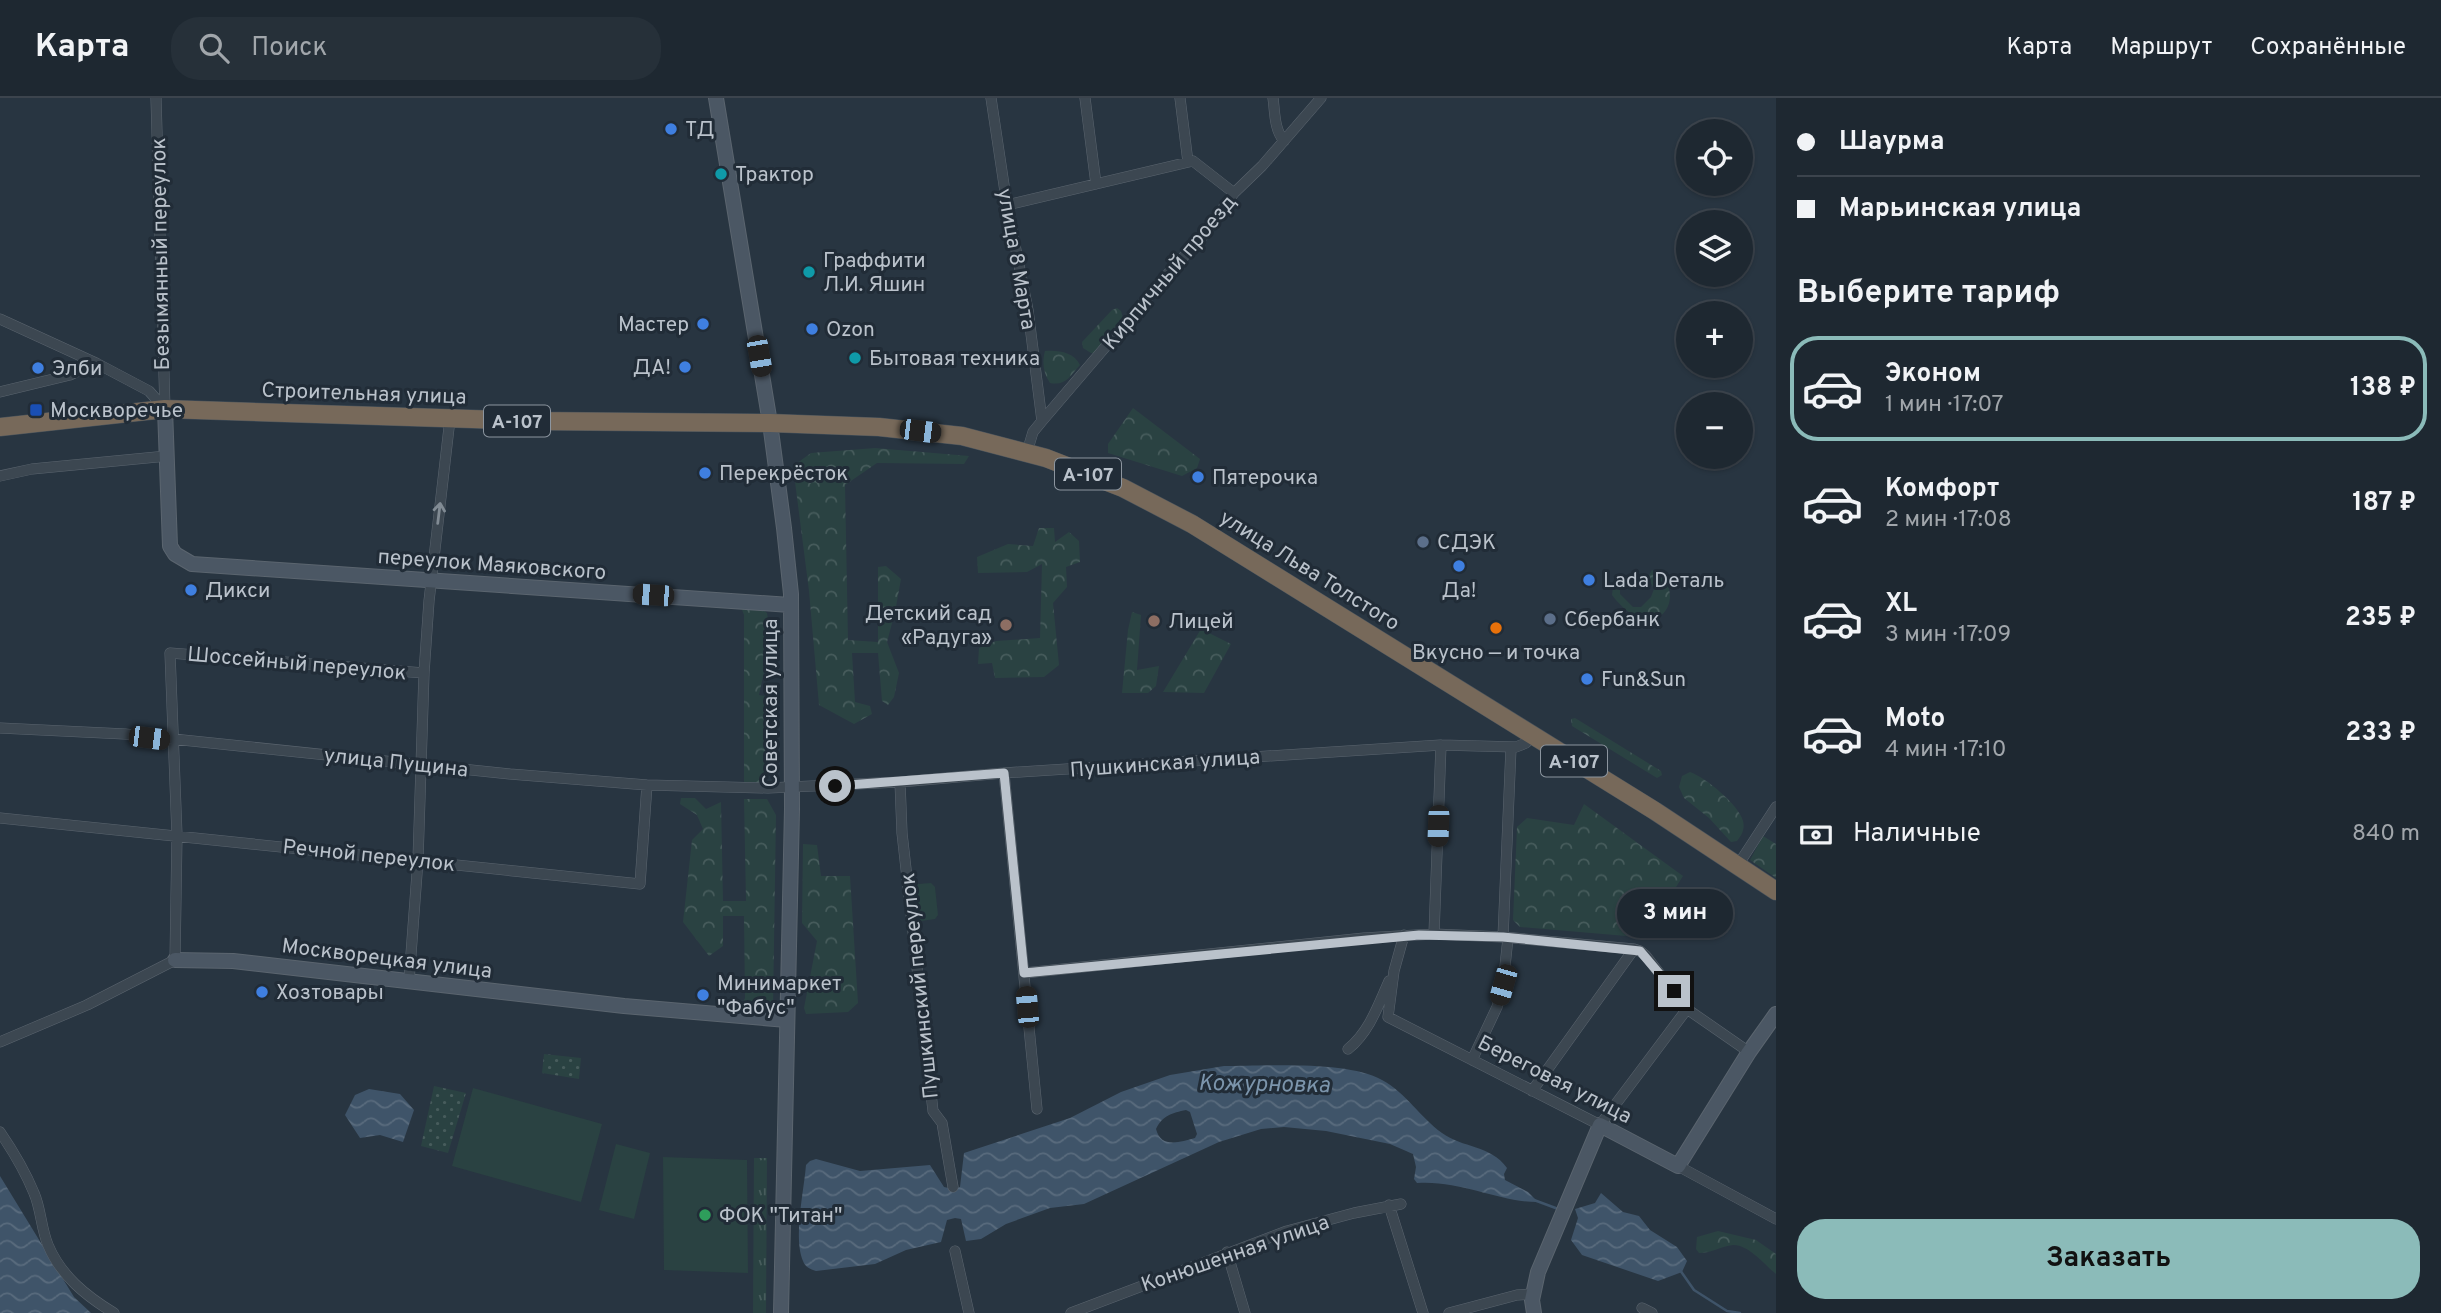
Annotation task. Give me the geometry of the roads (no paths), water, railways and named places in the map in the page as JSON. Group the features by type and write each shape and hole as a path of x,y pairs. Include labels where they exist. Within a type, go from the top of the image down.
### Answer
{"highway":[{"name":"Строительная улица","path":"0,427 165,409 610,423 770,423"},
{"name":"улица Льва Толстого","path":"770,423 878,427 962,436 1027,452 1154,502 1534,735 1776,891"}],"street":[{"name":"Безымянный переулок","path":"156,98 165,409"},
{"name":"Советская улица","path":"716,98 770,423 784,528 790,606 792,789 781,1313"},
{"name":"улица 8 Марта","path":"991,98 1007,205 1028,310 1042,421"},
{"path":"1085,98 1096,184"},
{"path":"1180,98 1188,162"},
{"path":"1273,98 1279,135 1284,141"},
{"name":"Кирпичный проезд","path":"1027,452 1033,432 1042,421 1189,252 1234,193 1321,98"},
{"path":"1007,205 1193,161 1234,193"},
{"path":"0,319 96,363 149,391 165,409 167,456 32,468 0,477"},
{"path":"0,392 70,375 96,363"},
{"path":"409,981 418,860 424,673 431,581 450,419"},
{"name":"переулок Маяковского","path":"167,456 170,546 175,554 192,564 790,606"},
{"name":"Шоссейный переулок","path":"173,741 170,653 424,673"},
{"name":"улица Пущина","path":"0,728 125,734 173,741 648,785 792,789"},
{"path":"1472,1060 1497,1007 1503,985 1511,748 1526,743 1534,735"},
{"path":"173,741 177,835 175,960"},
{"path":"1434,934 1440,746"},
{"name":"Пушкинская улица","path":"792,789 1440,746 1511,748"},
{"path":"1004,773 1037,1109"},
{"name":"Пушкинский переулок","path":"900,782 902,833 933,1111 942,1123 953,1187"},
{"name":"Речной переулок","path":"0,818 640,884 648,785"},
{"path":"1738,865 1776,807"},
{"path":"1024,973 1404,935 1506,937 1634,949 1646,956 1687,1009 1749,1052"},
{"name":"Береговая улица","path":"1404,935 1394,971 1388,1017 1600,1125 1776,1219"},
{"path":"1532,1091 1634,949"},
{"name":"Москворецкая улица","path":"0,1042 87,1005 175,960 233,961 664,1010 787,1020"},
{"path":"1348,1049 1359,1040 1373,1017 1394,971"},
{"path":"1534,1313 1533,1294 1538,1272 1600,1125 1687,1009"},
{"path":"1678,1166 1749,1052 1776,1014"},
{"path":"0,1132 18,1160 35,1195 47,1244 60,1266 84,1293 114,1313"},
{"name":"Конюшенная улица","path":"1071,1313 1287,1231 1401,1204"},
{"path":"1389,1205 1423,1313"},
{"path":"955,1251 969,1313"},
{"path":"1227,1252 1245,1313"},
{"path":"1449,1313 1517,1295 1533,1294"}],"water":[{"path":"1283,1065 1348,1069 1367,1074 1391,1085 1442,1133 1493,1155 1507,1168 1505,1180 1528,1192 1538,1202 1508,1199 1449,1185 1417,1183 1414,1179 1416,1167 1413,1154 1390,1144 1326,1131 1284,1127 1261,1129 1219,1142 1084,1204 1050,1208 1006,1224 981,1239 966,1241 961,1219 955,1218 947,1220 941,1242 906,1250 875,1264 816,1271 804,1263 800,1251 799,1227 806,1165 810,1161 816,1159 860,1171 930,1165 944,1187 953,1189 960,1187 964,1153 1070,1118 1121,1092 1170,1075 1224,1066","holes":["1181,1111 1190,1112 1197,1134 1195,1138 1167,1142 1158,1135 1156,1129 1165,1118"]},
{"path":"369,1089 400,1094 414,1110 403,1142 380,1135 360,1138 345,1115 355,1095"},
{"path":"0,1176 74,1297 91,1313 0,1313"},
{"path":"1601,1193 1623,1212 1639,1216 1650,1230 1677,1247 1687,1261 1682,1272 1658,1281 1582,1255 1571,1240 1578,1218 1575,1209 1595,1203"}],"waterway":[{"name":"Кожурновка","path":"1534,1200 1561,1210"},
{"name":"Кожурновка","path":"1680,1270 1694,1290 1727,1311 1740,1313"}],"place":[{"name":"ТД","path":"671,129"},
{"name":"Трактор","path":"721,174"},
{"name":"Граффити Л.И. Яшин","path":"809,272"},
{"name":"Мастер","path":"703,324"},
{"name":"Ozon","path":"812,329"},
{"name":"Бытовая техника","path":"855,358"},
{"name":"ДА!","path":"685,367"},
{"name":"Элби","path":"38,368"},
{"name":"Москворечье","path":"36,410"},
{"name":"Перекрёсток","path":"705,473"},
{"name":"Пятерочка","path":"1198,477"},
{"name":"СДЭК","path":"1423,542"},
{"name":"Да!","path":"1459,566"},
{"name":"Lada Dеталь","path":"1589,580"},
{"name":"Дикси","path":"191,590"},
{"name":"Сбербанк","path":"1550,619"},
{"name":"Лицей","path":"1154,621"},
{"name":"Детский сад «Радуга»","path":"1006,625"},
{"name":"Вкусно — и точка","path":"1496,628"},
{"name":"Fun&Sun","path":"1587,679"},
{"name":"Хозтовары","path":"262,992"},
{"name":"Минимаркет \"Фабус\"","path":"703,995"},
{"name":"ФОК \"Титан\"","path":"705,1215"}]}
